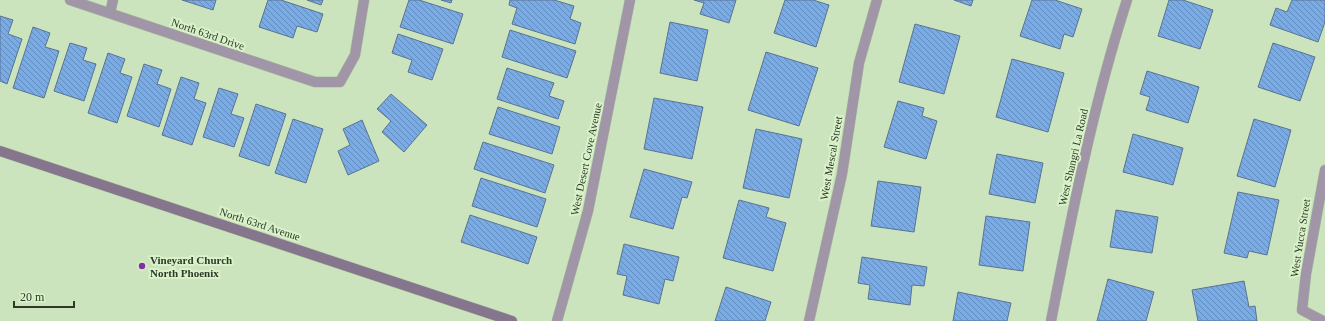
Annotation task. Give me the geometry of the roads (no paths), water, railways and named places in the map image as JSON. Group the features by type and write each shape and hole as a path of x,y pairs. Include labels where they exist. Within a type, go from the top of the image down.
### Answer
{"street":[{"name":"North 63rd Drive","path":"70,0 315,82 340,82 355,55 364,0"},
{"path":"110,14 113,0"},
{"name":"West Desert Cove Avenue","path":"557,321 588,212 630,0"},
{"name":"West Mescal Street","path":"809,321 842,174 859,63 877,0"},
{"name":"West Shangri La Road","path":"1051,321 1072,218 1105,74 1127,0"},
{"name":"North 63rd Avenue","path":"0,151 512,321"},
{"name":"West Yucca Street","path":"1323,321 1302,310 1308,259 1325,170"}],"place":[{"name":"Vineyard Church North Phoenix","path":"142,266"}]}
